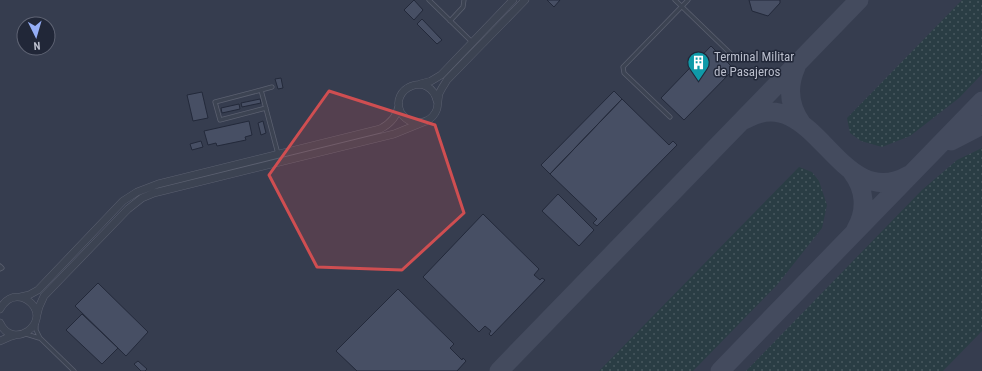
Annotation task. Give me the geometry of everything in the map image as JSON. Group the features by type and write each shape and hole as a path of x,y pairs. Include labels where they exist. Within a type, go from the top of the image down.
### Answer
{"street":[{"path":"1,305 8,299 29,295 38,290 123,201 137,192 158,184 384,127 395,117 401,95 404,91 413,85 427,83 438,77 514,0"},
{"path":"0,342 9,337 20,335 31,329 44,296 128,209 142,198 161,191 394,134 426,122 434,116 437,101 447,80 525,0"},
{"path":"418,84 431,89 437,101"},
{"path":"399,105 402,115 406,119 416,123 426,122"},
{"path":"20,297 30,302 36,310 36,318"},
{"path":"0,323 8,332 20,335"}],"lane":[{"path":"429,0 472,42"},
{"path":"450,21 463,8 464,0"},
{"path":"675,0 732,55"},
{"path":"670,117 624,73 623,68 688,0"},
{"path":"266,108 220,120 215,102 272,87"},
{"path":"261,90 278,154"},
{"path":"0,266 2,268 0,269"},
{"path":"36,318 36,330 40,338 74,371"},
{"path":"20,335 32,335 40,338"}],"highlighted area":[{"path":"329,91 435,125 464,213 402,270 317,267 269,175"}],"shaded area":[{"path":"0,0 982,0 982,371 0,371"},
{"path":"962,0 982,0 982,74 959,98 910,136 882,147 861,141 850,133 847,118"},
{"path":"982,148 982,331 943,371 746,371 922,190 957,160"},
{"path":"799,167 812,172 819,181 827,205 822,228 777,285 693,371 599,371"}],"building":[{"path":"414,0 423,10 414,20 404,10"},
{"path":"547,0 560,0 554,7"},
{"path":"749,0 780,0 780,3 768,16 752,11"},
{"path":"422,19 442,40 437,44 417,24"},
{"name":"Terminal Militar de Pasajeros","path":"711,46 734,69 684,120 661,98"},
{"path":"281,78 283,88 278,89 275,79"},
{"path":"614,91 622,99 550,174 541,165"},
{"path":"202,92 208,118 193,121 187,95"},
{"path":"260,99 261,103 242,107 241,103"},
{"path":"622,99 669,145 673,141 677,145 597,226 593,223 597,219 550,174"},
{"path":"239,104 240,109 222,113 221,108"},
{"path":"249,121 252,135 245,137 246,140 217,146 216,143 208,145 204,131"},
{"path":"263,121 266,133 261,135 258,123"},
{"path":"201,141 203,147 192,150 190,144"},
{"path":"558,194 594,230 579,246 542,211"},
{"path":"483,214 539,269 534,275 540,280 542,278 545,280 491,336 489,334 491,331 485,326 479,332 423,277"},
{"path":"98,283 148,332 126,356 75,306"},
{"path":"398,289 454,344 450,348 462,360 463,358 466,361 457,371 357,371 336,351"},
{"path":"82,314 118,348 102,364 66,330"},
{"path":"138,361 147,369 145,371 141,371 134,364"}],"taxiway":[{"path":"499,371 859,0"},
{"path":"796,67 791,82 791,96 794,110 802,124"},
{"path":"720,371 982,101"},
{"path":"744,120 769,112 790,117 809,130 844,165 863,178 884,183 909,175"},
{"path":"951,141 982,125"},
{"path":"852,172 860,185 863,200 862,214 856,229"}],"place":[{"name":"Terminal Militar de Pasajeros","path":"698,82"}]}
